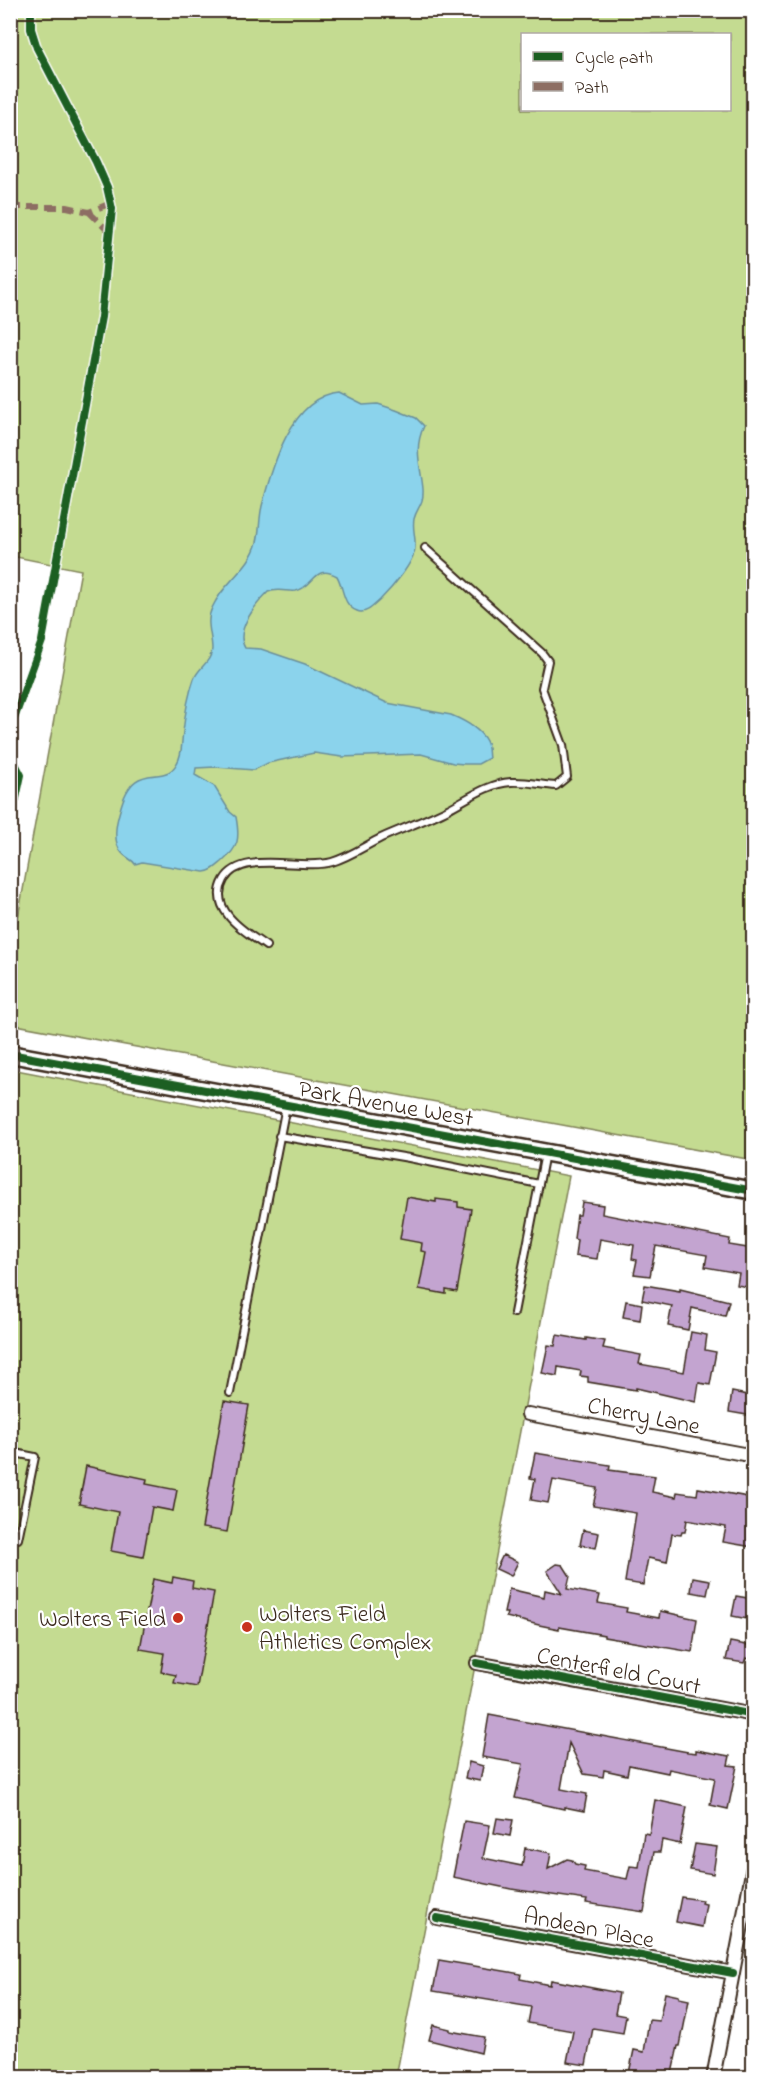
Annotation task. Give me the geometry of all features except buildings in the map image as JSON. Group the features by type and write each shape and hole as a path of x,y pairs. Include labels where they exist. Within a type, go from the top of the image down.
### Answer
{"street":[{"name":"Park Avenue West","path":"10,1054 753,1191"},
{"name":"Cherry Lane","path":"528,1414 753,1456"},
{"name":"Centerfield Court","path":"477,1663 753,1715"},
{"path":"713,2078 753,1862"},
{"name":"Andean Place","path":"437,1918 733,1973"}],"lane":[{"path":"266,946 237,927 226,914 221,898 223,881 233,870 247,864 262,862 305,866 331,862 423,821 489,787 512,782 556,786 567,777 563,745 542,688 548,661 542,653 425,548"},
{"path":"230,1394 286,1105"},
{"path":"279,1136 409,1158 539,1184"},
{"path":"514,1313 545,1153"},
{"path":"10,1452 35,1457 18,1539 10,1537"}],"path":[{"path":"10,730 42,641 101,317 112,209 107,187 96,162 37,48 31,29 31,10"},
{"path":"10,746 12,758 21,775 10,826"}],"green space":[{"path":"10,11 753,11 753,1160 11,1024 11,956 81,570 11,556"},
{"name":"Wolters Field Athletics Complex","path":"11,1069 569,1176 396,2077 11,2077"}],"water":[{"path":"339,393 363,405 378,404 396,410 416,418 424,426 418,450 423,494 414,519 414,553 402,575 380,600 364,612 357,611 349,605 337,576 329,573 319,574 302,589 296,591 268,592 248,618 244,626 242,641 245,648 261,649 305,664 387,703 456,717 480,733 488,745 489,758 478,764 464,764 421,754 342,757 314,753 268,763 254,770 196,768 195,775 214,786 230,812 236,817 238,837 235,847 218,866 204,872 142,862 135,864 119,849 116,838 117,821 126,794 140,778 164,774 177,763 181,752 192,685 212,649 210,613 223,590 243,568 254,551 262,506 278,454 296,420 308,407 322,397"}],"marked path":[{"path":"10,207 67,207 89,212 111,203"},
{"path":"89,212 110,233"}],"cycle path":[{"path":"10,730 42,641 101,317 112,209 107,187 96,162 37,48 31,29 31,10"},
{"path":"10,746 12,758 21,775 10,826"},
{"path":"10,1054 754,1191"},
{"path":"477,1663 754,1715"},
{"path":"437,1918 733,1973"}],"place":[{"name":"Wolters Field","path":"178,1618"},
{"name":"Wolters Field Athletics Complex","path":"247,1627"}]}
